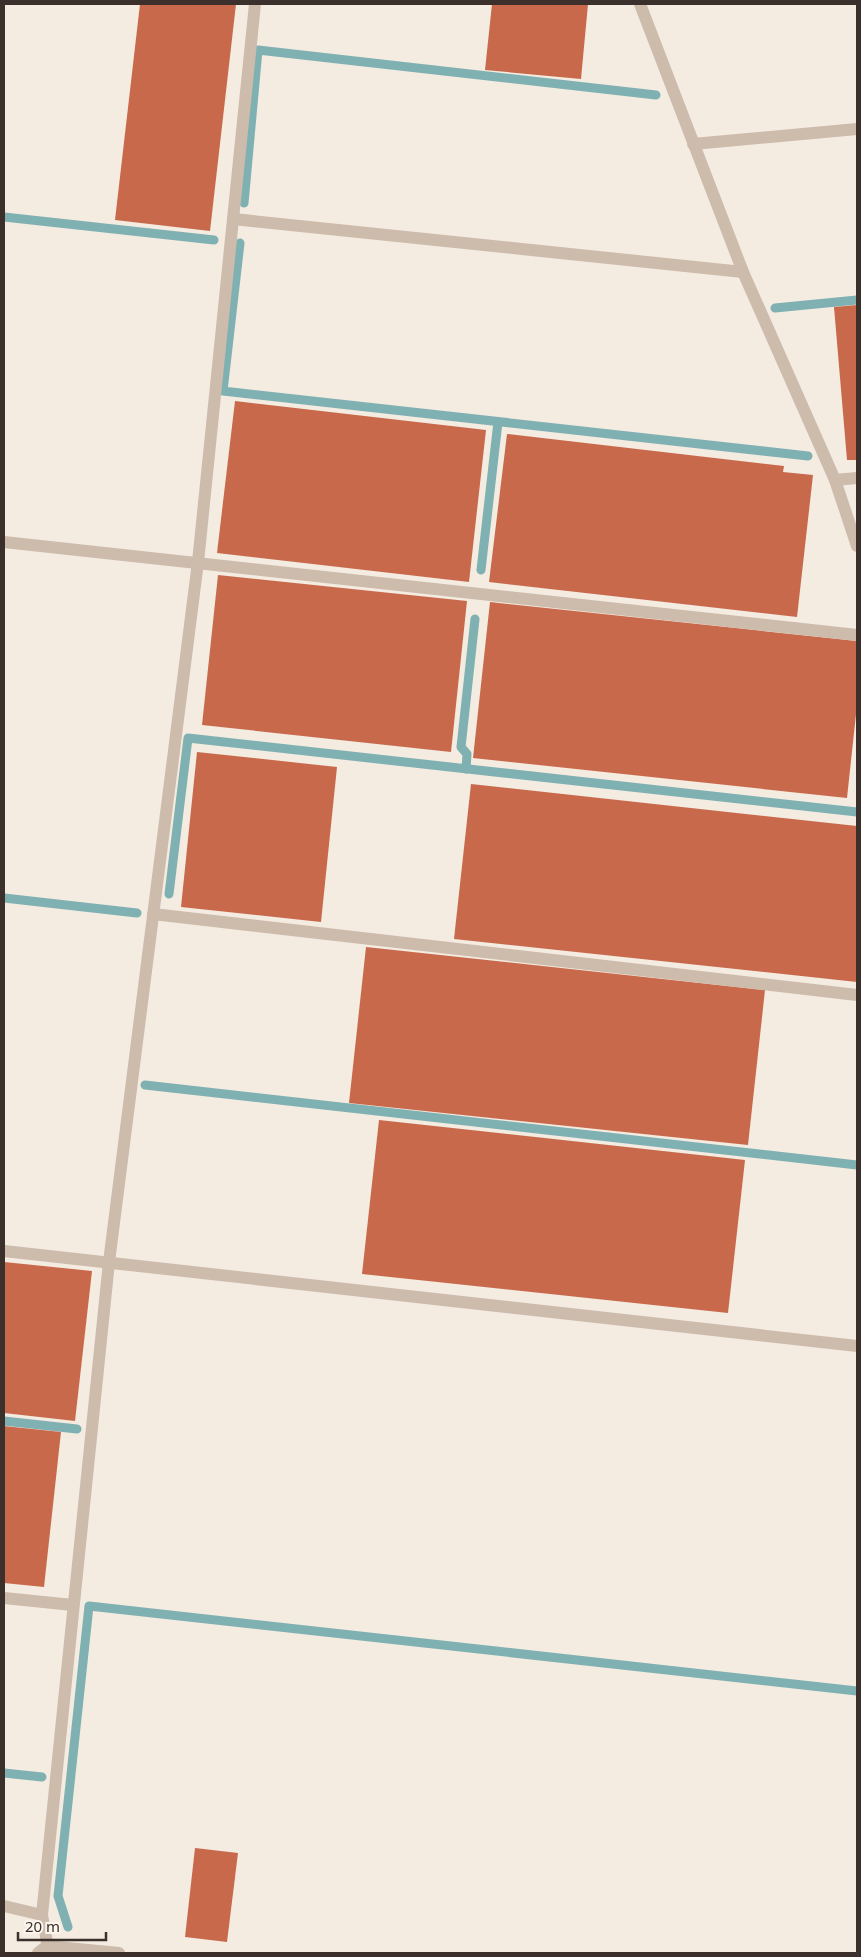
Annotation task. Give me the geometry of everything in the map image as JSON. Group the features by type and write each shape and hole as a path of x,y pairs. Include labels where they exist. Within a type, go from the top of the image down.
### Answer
{"street":[{"path":"119,1953 45,1951 42,1915 109,1262 198,562 255,4"},
{"path":"640,4 743,272 835,480 857,546"},
{"path":"693,144 857,129"},
{"path":"233,219 743,272"},
{"path":"835,480 857,478"},
{"path":"4,542 857,635"},
{"path":"153,914 857,995"},
{"path":"4,1251 857,1346"},
{"path":"4,1598 73,1606"},
{"path":"4,1906 42,1915"}],"building":[{"path":"140,4 236,4 210,231 115,220"},
{"path":"492,4 588,4 581,79 485,70"},
{"path":"857,305 857,460 847,460 834,307"},
{"path":"235,401 486,430 469,582 217,553"},
{"path":"507,434 784,466 783,472 813,475 797,617 489,582"},
{"path":"218,575 467,601 451,752 202,725"},
{"path":"490,602 857,641 857,705 847,798 473,758"},
{"path":"197,752 337,767 321,922 181,907"},
{"path":"471,784 857,826 857,982 454,939"},
{"path":"366,947 765,990 748,1145 349,1103"},
{"path":"379,1120 745,1160 728,1313 362,1274"},
{"path":"4,1262 92,1271 75,1421 4,1413"},
{"path":"4,1426 61,1432 44,1587 4,1583"},
{"path":"195,1848 238,1853 227,1942 185,1937"}],"waterway":[{"path":"244,203 258,50 656,95"},
{"path":"4,217 214,240"},
{"path":"240,243 223,391 808,456"},
{"path":"775,308 857,300"},
{"path":"481,570 498,422"},
{"path":"466,769 467,754 461,747 475,619"},
{"path":"169,894 188,738 857,812"},
{"path":"4,898 137,913"},
{"path":"145,1085 857,1165"},
{"path":"4,1421 77,1429"},
{"path":"68,1927 58,1896 89,1606 857,1691"},
{"path":"4,1773 42,1777"}]}
